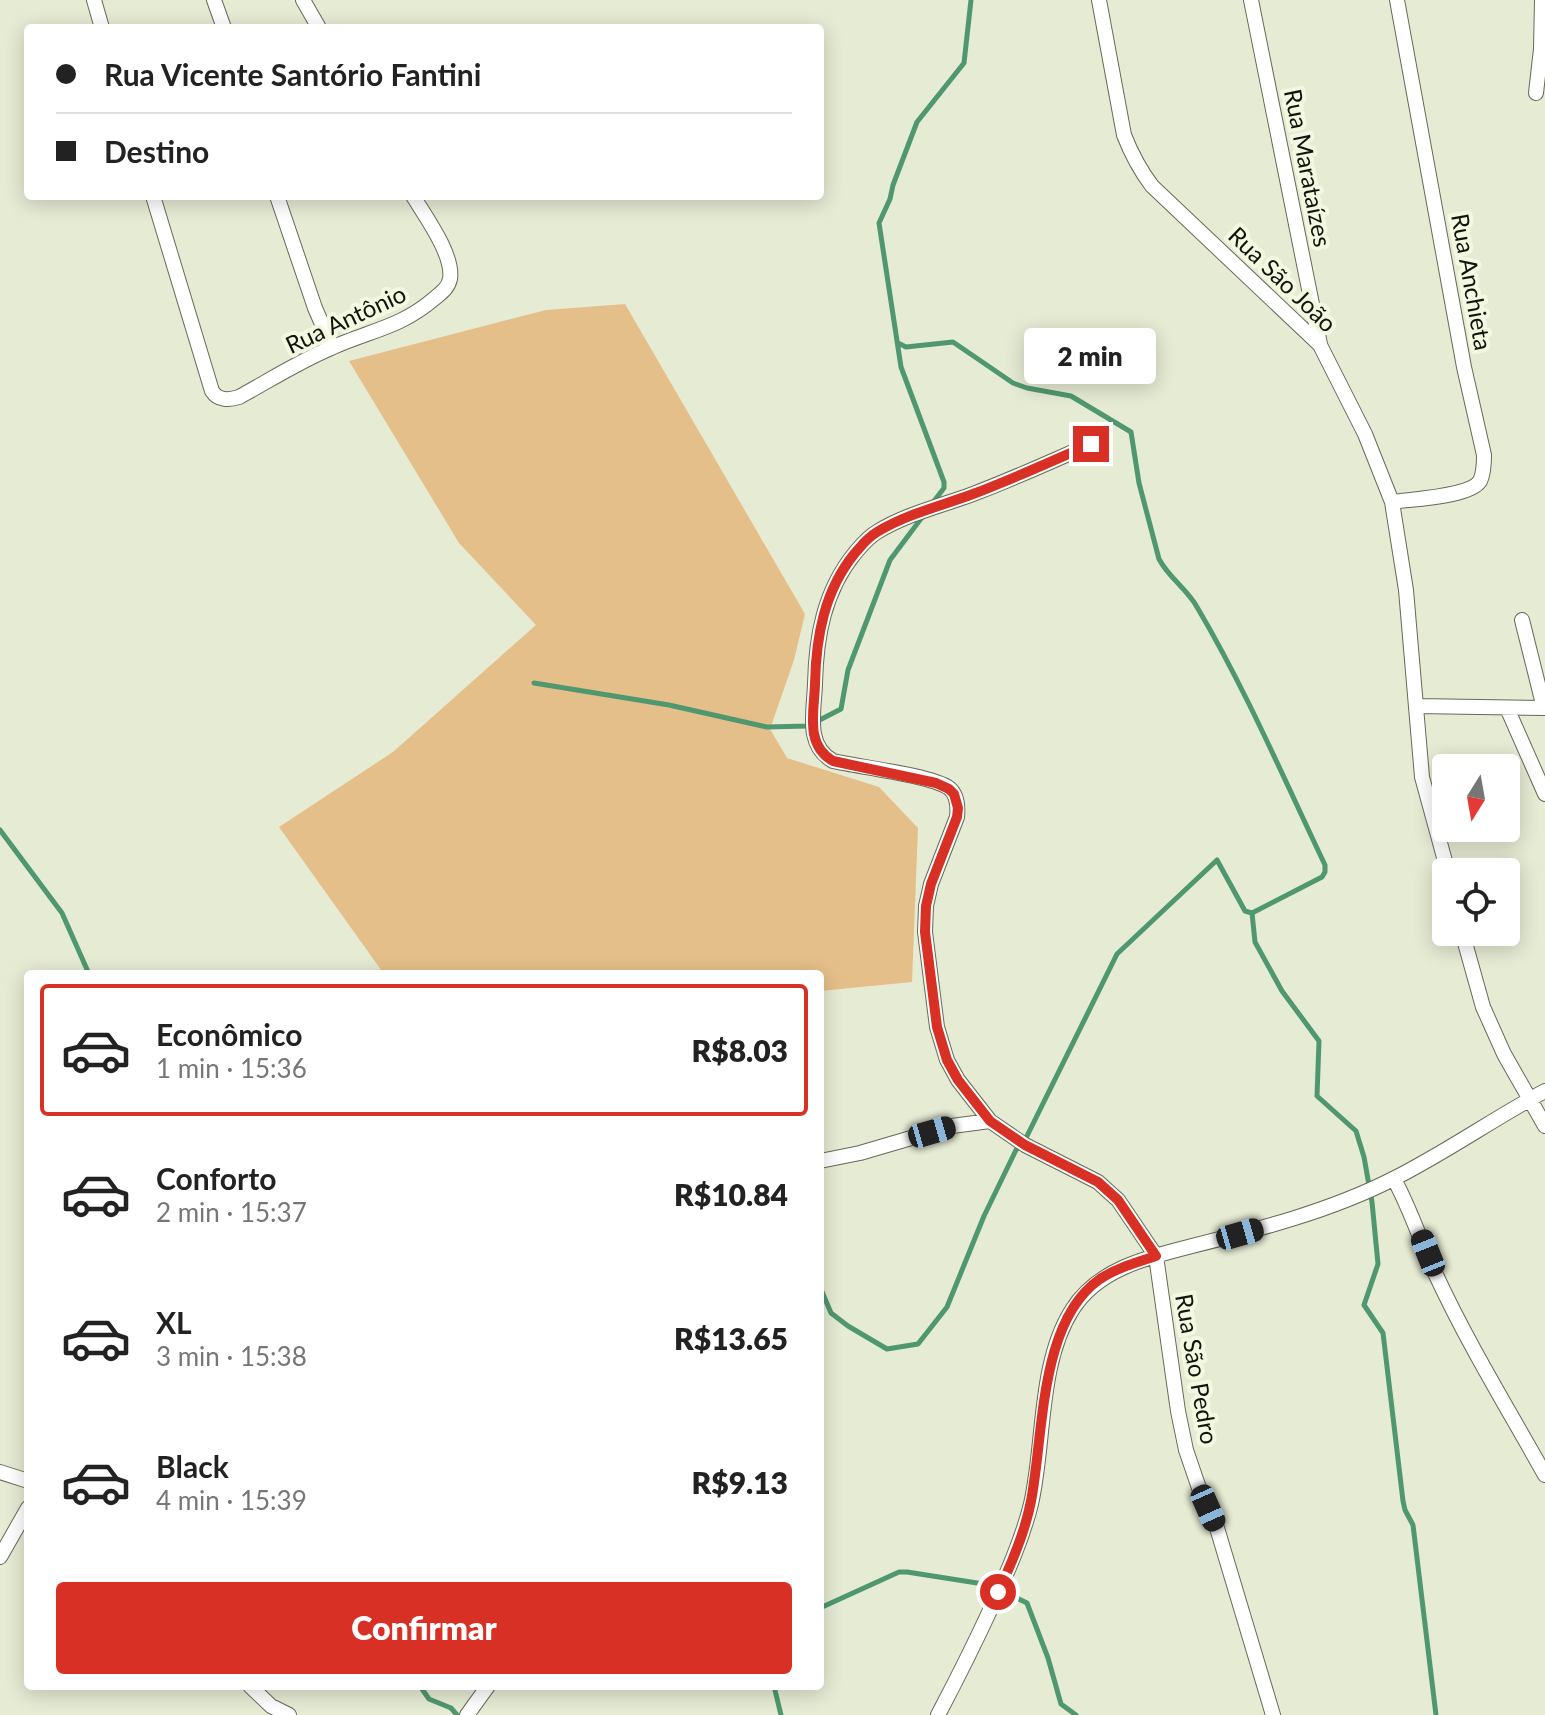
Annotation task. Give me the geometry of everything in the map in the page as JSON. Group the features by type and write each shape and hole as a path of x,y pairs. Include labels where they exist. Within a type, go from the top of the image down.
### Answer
{"street":[{"path":"94,0 101,24"},
{"path":"214,0 223,24"},
{"path":"303,0 317,24"},
{"name":"Rua São João","path":"1099,0 1124,135 1142,172 1152,186 1320,345 1365,434 1392,502 1406,590 1422,777 1444,858"},
{"name":"Rua Marataízes","path":"1251,0 1320,345"},
{"name":"Rua Anchieta","path":"1392,502 1461,492 1479,481 1484,464 1397,0"},
{"path":"1536,93 1542,0"},
{"name":"Rua Antônio","path":"154,200 212,391 223,399 235,399 332,347 402,321 446,288 449,264 415,200"},
{"path":"278,200 315,308 332,347"},
{"path":"1091,444 975,493 897,521 866,539 838,577 827,603 816,651 813,734 817,748 833,761 936,783 949,789 957,800 957,817 931,884 926,906 925,932 937,1027 947,1060 958,1080 990,1121 1025,1145 1098,1182 1118,1200 1156,1256"},
{"path":"1416,706 1544,708 1522,620"},
{"path":"1507,708 1545,794"},
{"path":"1466,946 1483,1007 1504,1054 1545,1126"},
{"path":"938,1715 963,1669 1024,1529 1053,1355 1060,1332 1072,1308 1099,1279 1156,1256 1283,1222 1345,1200 1394,1179 1545,1091"},
{"path":"824,1160 952,1126 990,1121"},
{"path":"1394,1179 1436,1274 1545,1475"},
{"name":"Rua São Pedro","path":"1156,1256 1186,1450 1217,1528 1273,1715"},
{"path":"0,1472 24,1480"},
{"path":"0,1557 24,1515"},
{"path":"254,1690 271,1706 289,1715"},
{"path":"467,1715 485,1690"}],"shaded area":[{"path":"625,304 805,614 794,660 770,729 787,758 879,787 918,828 912,982 824,991 824,970 381,970 279,827 393,752 536,625 459,543 349,361 546,310"}],"waterway":[{"path":"931,505 944,488 944,482 901,367 879,223 917,122 964,63 971,0"},
{"path":"898,343 906,347 953,342 1013,383 1071,396 1131,432 1139,483 1159,559 1193,601 1215,638 1325,865 1322,877 1252,913"},
{"path":"534,683 669,705 767,727 808,726 841,709 848,670 890,560 923,516"},
{"path":"0,830 62,913 87,970"},
{"path":"824,1296 831,1313 887,1349 918,1344 947,1307 984,1216 1117,954 1217,860 1245,911 1252,913"},
{"path":"1252,913 1255,942 1282,991 1319,1041 1317,1096 1356,1131 1364,1157 1378,1264 1364,1305 1383,1333 1403,1501 1413,1525 1436,1715"},
{"path":"824,1606 899,1572 990,1585 1027,1603 1061,1704 1076,1715"},
{"path":"423,1690 429,1699 451,1708 457,1715"},
{"path":"775,1690 781,1715"}],"route":[{"path":"998,1592 1024,1529 1031,1501 1049,1376 1060,1332 1072,1308 1099,1279 1156,1256 1118,1200 1098,1182 1025,1145 990,1121 958,1080 947,1060 937,1027 925,932 931,884 957,817 957,800 949,789 936,783 833,761 824,756 817,748 813,734 816,651 827,603 838,577 866,539 897,521 975,493 1091,444"}]}
